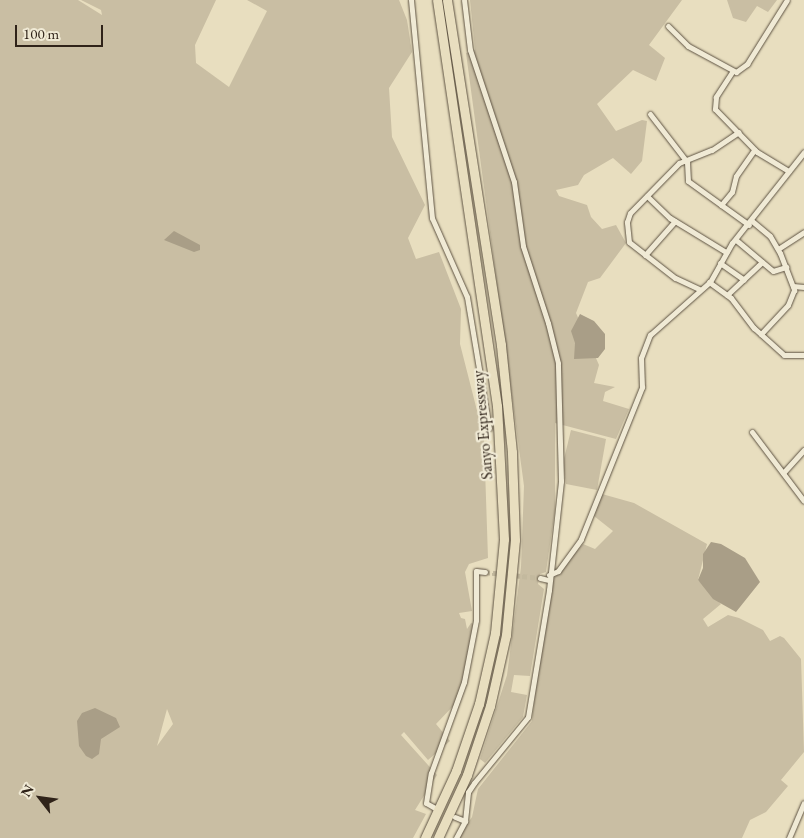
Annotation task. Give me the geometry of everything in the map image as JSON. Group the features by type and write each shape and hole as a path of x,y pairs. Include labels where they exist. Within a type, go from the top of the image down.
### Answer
{"highway":[{"name":"Sanyo Expressway","path":"425,838 456,771 479,704 495,633 504,539 498,406 436,0"},
{"name":"Sanyo Expressway","path":"438,838 467,775 490,706 506,634 515,540 512,452 501,345 447,0"}],"street":[{"path":"411,0 432,218 467,297 489,428"},
{"path":"456,838 465,821 468,792 528,717 561,481 558,363 548,323 523,246 514,182 470,50 464,0"},
{"path":"787,0 746,64 732,72 713,104 754,150 789,171"},
{"path":"668,26 688,46 732,72"},
{"path":"650,114 685,159 688,181 721,205 770,236 778,249 793,286 794,296 761,334"},
{"path":"699,289 674,278 629,242 625,232 630,214 668,172 685,159 712,150 739,132"},
{"path":"721,205 732,192 736,176 754,150"},
{"path":"540,578 549,577 558,571 585,530 642,387 641,358 650,335 687,304 699,289 709,282 726,252 804,152"},
{"path":"647,196 675,221 726,252"},
{"path":"645,255 675,221"},
{"path":"778,249 804,232"},
{"path":"736,240 773,272 786,267"},
{"path":"727,295 762,262"},
{"path":"720,263 744,280"},
{"path":"709,282 727,295 761,334 784,355 804,355"},
{"path":"793,286 804,287"},
{"path":"752,432 804,501"},
{"path":"783,472 804,450"},
{"path":"435,808 426,804 431,773 464,682 476,620 476,571 485,572"},
{"path":"788,838 804,803"},
{"path":"455,817 465,821"}],"shaded area":[{"path":"0,0 78,0 102,15 101,10 81,0 216,0 195,45 196,63 229,87 267,11 247,0 399,0 407,20 412,52 389,88 392,137 425,205 408,238 416,259 439,252 461,309 460,344 484,438 488,558 469,564 465,572 472,611 459,613 461,618 465,619 467,629 471,623 474,624 470,653 456,703 436,724 450,741 428,760 404,732 401,735 437,775 415,810 426,814 413,838 0,838","holes":["167,709 173,724 157,746"]},
{"path":"470,0 682,0 649,45 665,58 656,81 633,70 597,104 616,131 642,120 647,121 642,161 631,174 613,158 584,175 578,185 556,190 559,196 587,205 591,217 602,229 616,225 626,243 600,278 588,282 576,313 599,365 594,383 615,387 605,392 603,401 629,409 616,439 555,423 555,510 546,572 540,574 538,584 544,589 530,676 514,675 511,692 527,695 523,717 485,763 480,759 507,675 521,567 524,486 466,53 475,50"},
{"path":"727,0 777,0 768,12 757,6 746,22 733,18"},
{"path":"174,231 200,245 200,250 194,252 164,240"},
{"path":"580,314 594,321 605,334 605,349 598,358 574,359 575,343 571,331"},
{"path":"571,430 606,439 597,490 566,484 563,463"},
{"path":"602,494 634,503 707,544 698,580 721,604 703,619 708,627 728,615 739,618 763,630 770,641 780,636 784,638 801,659 804,752 781,780 788,786 766,812 750,820 742,838 458,838 472,817 478,789 532,721 542,632 554,578 583,544 595,549 613,531 594,516"},
{"path":"711,542 721,544 745,558 760,582 736,612 713,599 698,580 703,568 703,554"},
{"path":"95,708 116,718 120,727 101,739 99,754 92,759 86,756 79,746 77,721 82,713"}],"tunnel":[{"path":"485,572 540,578"}]}
